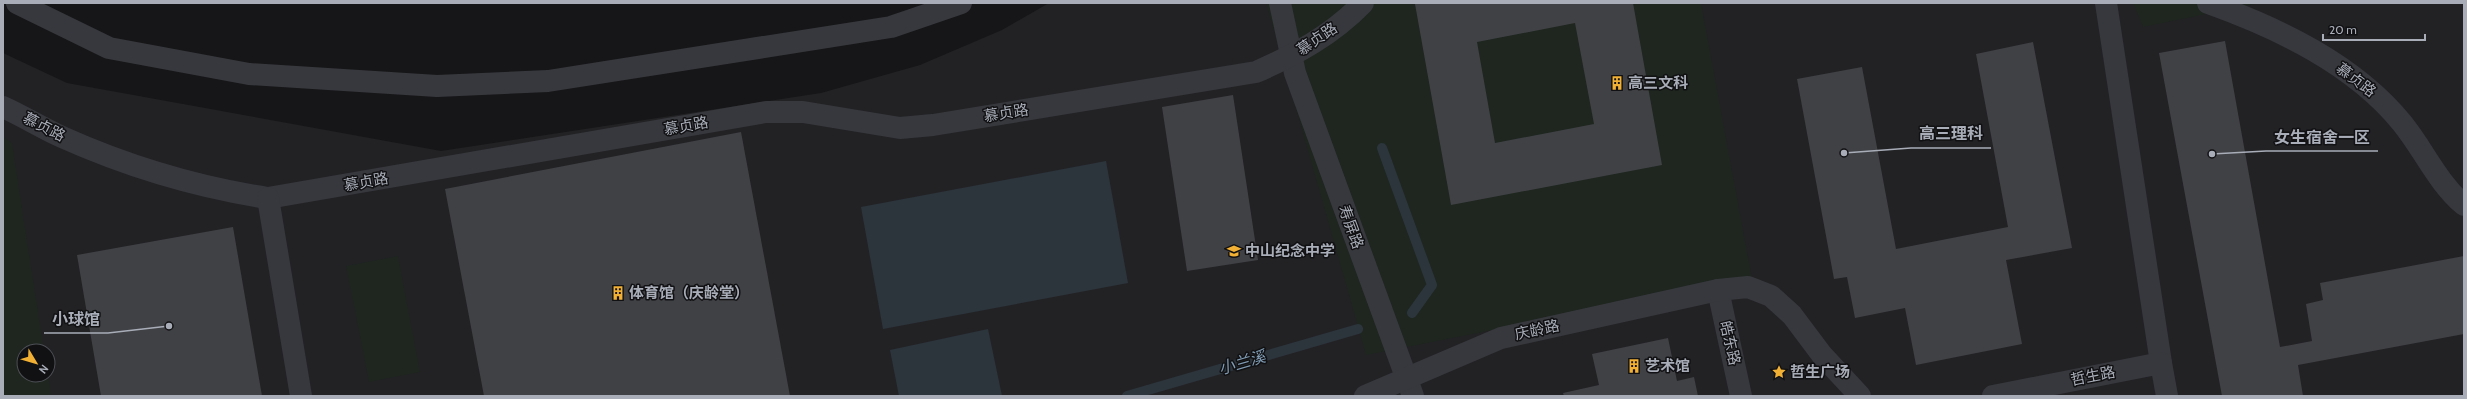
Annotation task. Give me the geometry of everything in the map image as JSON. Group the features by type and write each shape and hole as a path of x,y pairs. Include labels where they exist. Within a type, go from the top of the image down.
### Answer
{"street":[{"path":"17,3 109,48 249,74 437,86 548,81 875,30 891,27 961,3"},
{"name":"寿屏路","path":"1280,3 1295,73 1410,388"},
{"name":"慕贞路","path":"3,106 61,136 152,172 203,186 268,198 766,112 803,112 900,128 933,125 1256,72 1291,57 1328,33 1363,3"},
{"path":"2106,3 2167,396"},
{"name":"慕贞路","path":"2208,3 2301,45 2326,58 2362,82 2382,100 2403,124 2444,185 2464,205"},
{"path":"268,198 301,396"},
{"path":"1718,290 1748,287 1771,296 1792,315 1822,355 1860,396"},
{"name":"庆龄路","path":"1365,396 1410,388 1502,338 1718,290"},
{"name":"皓东路","path":"1718,290 1741,396"},
{"name":"哲生路","path":"1993,396 2161,363"}],"shaded area":[{"name":"中山纪念中学","path":"1049,3 2464,3 2464,396 3,396 3,53 67,83 441,151 821,93 920,65 1002,30"},
{"path":"1266,3 1701,3 1752,279 1366,355"},
{"path":"2133,3 2260,3 2143,27"},
{"path":"3,137 12,143 43,343 16,343 16,383 49,383 51,396 3,396"},
{"path":"1106,161 1128,283 883,329 861,207"},
{"path":"398,256 420,372 369,382 346,266"},
{"path":"988,329 1002,396 899,396 890,350"}],"building":[{"name":"高三文科","path":"1633,3 1662,165 1451,205 1415,4","holes":["1575,23 1594,124 1495,143 1477,42"]},
{"path":"2225,41 2280,347 2312,341 2306,304 2323,300 2320,283 2464,256 2464,334 2298,365 2303,396 2222,396 2159,53"},
{"path":"2033,42 2072,248 2006,260 2022,344 1916,365 1905,308 1855,318 1847,277 1834,279 1797,79 1862,67 1896,249 2008,227 1976,54"},
{"path":"1233,95 1258,260 1187,271 1162,107"},
{"name":"体育馆（庆龄堂）","path":"741,132 790,396 484,396 445,189"},
{"path":"233,227 262,396 101,396 77,255"},
{"name":"艺术馆","path":"1668,338 1677,381 1694,377 1698,396 1564,396 1563,393 1599,385 1592,354"}],"waterway":[{"path":"1382,148 1432,285 1412,313"},
{"name":"小兰溪","path":"1127,396 1358,329"}],"place":[{"name":"高三文科","path":"1617,83"},
{"name":"高三理科","path":"1844,153"},
{"name":"女生宿舍一区","path":"2212,154"},
{"name":"中山纪念中学","path":"1234,251"},
{"name":"体育馆（庆龄堂）","path":"618,293"},
{"name":"小球馆","path":"169,326"},
{"name":"艺术馆","path":"1634,366"},
{"name":"哲生广场","path":"1779,372"}]}
